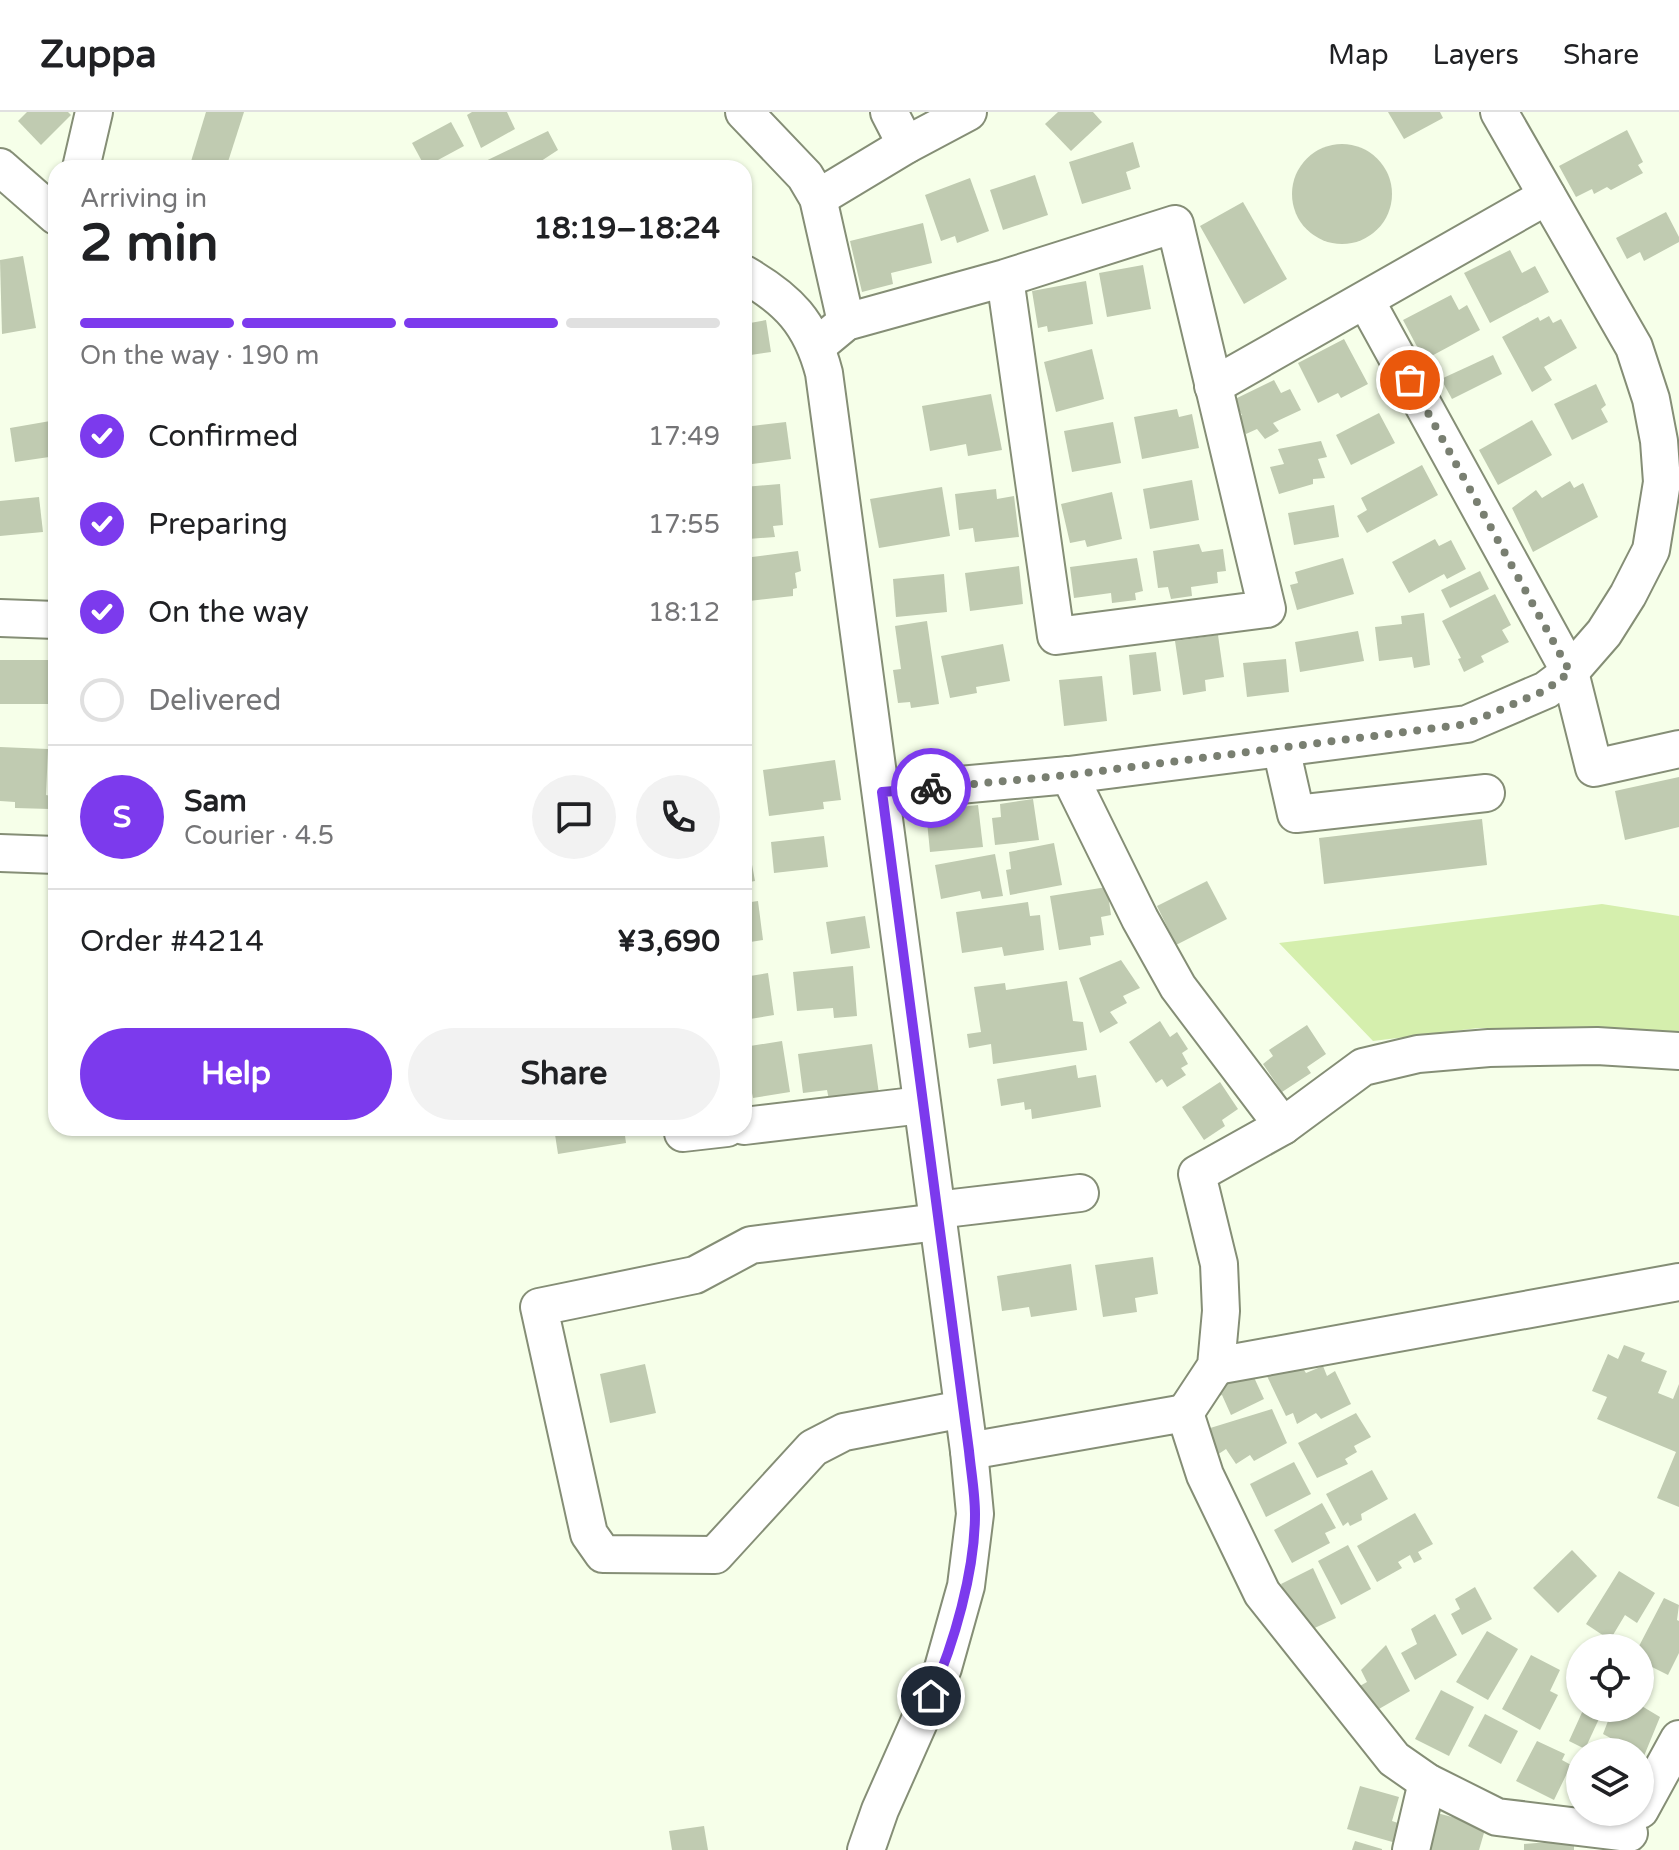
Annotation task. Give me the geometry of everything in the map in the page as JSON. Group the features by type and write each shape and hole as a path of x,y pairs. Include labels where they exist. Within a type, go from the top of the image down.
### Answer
{"street":[{"path":"83,160 94,112"},
{"path":"744,112 805,176 818,198 846,322"},
{"path":"889,112 906,145"},
{"path":"818,198 968,112"},
{"path":"882,792 1069,775 1467,724 1546,690 1570,672 1604,633 1651,550 1662,482 1659,441 1651,399 1634,347 1499,112"},
{"path":"0,167 48,209"},
{"path":"1213,386 1547,196"},
{"path":"817,346 846,322 1005,278 1175,224 1267,609 1056,636 1005,278"},
{"path":"752,279 772,290 793,309 817,346 824,373 882,792 975,1514 966,1586 943,1668 880,1810 866,1850"},
{"path":"1366,301 1570,672 1594,768 1679,749"},
{"path":"0,618 48,620"},
{"path":"1281,748 1296,814 1486,793"},
{"path":"1069,775 1140,919 1178,987 1283,1126"},
{"path":"0,853 48,855"},
{"path":"969,1451 1185,1413 1216,1366 1221,1311 1219,1264 1197,1174 1283,1126 1363,1067 1418,1054 1489,1048 1597,1046 1679,1051"},
{"path":"752,1125 922,1105"},
{"path":"963,1409 844,1432 813,1448 715,1555 603,1554 589,1534 539,1307 695,1275 751,1245 1080,1193"},
{"path":"1216,1366 1679,1282"},
{"path":"1185,1413 1205,1475 1262,1593 1394,1759 1427,1782 1497,1817 1566,1822"},
{"path":"1654,1787 1679,1739"},
{"path":"1411,1850 1427,1782"}],"green space":[{"path":"1602,904 1679,916 1679,1033 1587,1028 1478,1028 1373,1041 1279,943"}],"building":[{"path":"27,112 68,112 71,115 41,145 18,121"},
{"path":"206,112 244,112 229,160 191,160"},
{"path":"472,112 507,112 515,129 481,148 467,115"},
{"path":"1058,112 1093,112 1102,122 1071,151 1045,124"},
{"path":"1388,112 1440,112 1443,118 1404,139"},
{"path":"451,122 464,146 438,160 421,160 412,143"},
{"path":"1627,130 1643,162 1638,165 1643,173 1611,190 1607,187 1594,194 1592,189 1576,197 1559,166"},
{"path":"548,131 558,150 543,160 488,160"},
{"path":"1133,142 1140,167 1126,172 1131,189 1082,204 1069,162"},
{"path":"1342,144 1361,147 1378,158 1389,175 1392,194 1389,213 1378,230 1361,241 1342,244 1323,241 1306,230 1295,213 1292,194 1295,175 1306,158 1323,147"},
{"path":"1035,175 1048,215 1003,230 990,190"},
{"path":"970,178 989,231 957,243 955,236 941,241 925,195"},
{"path":"1243,202 1287,279 1244,304 1200,226"},
{"path":"1666,212 1679,242 1644,261 1640,252 1627,259 1616,238"},
{"path":"923,223 932,263 891,273 893,284 862,292 850,241"},
{"path":"1510,250 1522,273 1535,266 1549,292 1490,323 1464,273"},
{"path":"23,256 36,328 2,334 0,260"},
{"path":"1143,265 1151,309 1107,317 1099,273"},
{"path":"1086,281 1093,324 1048,332 1047,326 1038,328 1032,291"},
{"path":"1451,295 1459,310 1467,305 1480,330 1424,360 1403,320"},
{"path":"1549,316 1553,323 1561,319 1577,348 1544,367 1552,380 1532,392 1502,337 1538,317 1540,321"},
{"path":"766,320 771,352 752,355 752,323"},
{"path":"1344,339 1368,384 1341,398 1338,393 1318,403 1298,363"},
{"path":"1092,349 1104,399 1056,412 1044,362"},
{"path":"1493,355 1502,374 1452,399 1441,379"},
{"path":"1274,380 1281,393 1290,389 1301,410 1273,423 1279,431 1265,439 1257,429 1246,434 1236,417 1242,415 1233,400"},
{"path":"1596,384 1606,405 1601,409 1608,422 1572,440 1554,404"},
{"path":"991,394 1002,450 968,456 966,444 930,451 922,406"},
{"path":"1177,409 1179,417 1192,414 1199,448 1142,459 1134,417"},
{"path":"1379,413 1395,443 1351,465 1336,435"},
{"path":"1532,420 1552,455 1498,485 1479,450"},
{"path":"48,421 48,457 15,462 10,428"},
{"path":"786,422 791,459 752,464 752,426"},
{"path":"1113,422 1121,463 1072,472 1064,431"},
{"path":"1321,441 1327,457 1318,459 1325,478 1313,479 1313,484 1279,494 1270,467 1284,464 1278,449"},
{"path":"1422,465 1438,495 1367,533 1357,516 1367,510 1361,498"},
{"path":"1192,480 1199,520 1150,529 1143,489"},
{"path":"1570,481 1574,488 1583,483 1598,517 1533,552 1512,508 1536,490 1542,498"},
{"path":"780,484 783,525 773,526 775,537 752,539 752,486"},
{"path":"942,487 950,536 879,548 870,499"},
{"path":"996,489 997,499 1014,496 1019,537 975,542 973,528 959,530 955,494"},
{"path":"1112,492 1122,539 1087,547 1085,540 1070,543 1061,504"},
{"path":"39,497 43,532 0,536 0,501"},
{"path":"1334,505 1339,537 1294,545 1288,513"},
{"path":"1435,539 1439,546 1451,540 1466,569 1447,579 1444,574 1409,593 1392,562"},
{"path":"1199,544 1202,552 1223,549 1226,571 1217,572 1218,583 1191,587 1192,596 1171,599 1168,587 1158,588 1153,551"},
{"path":"798,551 801,571 795,573 797,588 793,589 793,596 752,601 752,557"},
{"path":"1137,558 1143,591 1135,593 1136,600 1112,603 1111,593 1074,598 1070,567"},
{"path":"1343,558 1354,594 1297,610 1290,585 1298,583 1295,572"},
{"path":"1019,566 1023,604 970,611 965,573"},
{"path":"1480,571 1489,589 1450,608 1441,590"},
{"path":"944,574 947,612 896,617 893,579"},
{"path":"1495,594 1511,625 1502,630 1509,642 1481,656 1484,662 1464,672 1458,659 1461,658 1442,621"},
{"path":"1424,613 1430,665 1414,668 1412,657 1379,661 1375,627 1402,624 1401,616"},
{"path":"927,621 939,704 911,708 910,702 898,703 893,670 901,669 895,626"},
{"path":"1358,631 1364,661 1300,672 1295,642"},
{"path":"1218,635 1224,677 1205,680 1206,691 1183,695 1175,641"},
{"path":"1003,644 1010,681 976,687 977,693 950,698 941,656"},
{"path":"1156,652 1161,691 1133,695 1129,655"},
{"path":"1286,659 1289,692 1247,697 1243,663"},
{"path":"0,660 48,660 48,704 0,704"},
{"path":"1102,676 1107,721 1064,726 1059,680"},
{"path":"0,747 48,749 48,809 15,808 15,802 0,801"},
{"path":"835,760 841,800 823,802 824,809 769,816 763,770"},
{"path":"1679,777 1679,827 1625,840 1615,791"},
{"path":"1033,799 1039,840 995,845 992,818 1001,817 1000,804"},
{"path":"978,805 983,847 930,852 926,811"},
{"path":"1482,819 1487,865 1324,884 1319,838"},
{"path":"824,836 828,867 774,873 771,842"},
{"path":"1054,843 1062,885 1010,895 1006,870 1011,869 1009,852"},
{"path":"995,854 1003,896 982,899 980,891 941,899 935,865"},
{"path":"1207,881 1227,919 1176,945 1157,906"},
{"path":"1107,887 1111,915 1101,917 1104,935 1090,937 1091,945 1059,950 1050,896"},
{"path":"758,901 763,940 752,942 752,902"},
{"path":"1028,902 1030,916 1040,915 1044,950 1004,956 1002,947 962,953 956,912"},
{"path":"865,916 870,948 831,954 826,922"},
{"path":"1121,960 1140,988 1123,996 1127,1003 1110,1012 1118,1023 1100,1033 1079,978"},
{"path":"853,966 857,1016 834,1018 833,1008 797,1011 793,972"},
{"path":"768,973 774,1015 752,1019 752,976"},
{"path":"1067,981 1073,1021 1083,1022 1087,1050 993,1064 991,1044 969,1048 967,1034 981,1032 974,987 1005,983 1006,990"},
{"path":"1160,1021 1170,1037 1177,1032 1188,1049 1182,1053 1188,1064 1181,1068 1186,1075 1167,1087 1162,1079 1156,1083 1129,1042"},
{"path":"1307,1025 1326,1054 1307,1067 1311,1073 1282,1092 1263,1064 1273,1056 1269,1050"},
{"path":"782,1041 790,1092 753,1098 752,1046"},
{"path":"872,1044 879,1094 829,1100 827,1090 803,1093 798,1054"},
{"path":"1076,1065 1078,1078 1096,1075 1101,1107 1032,1119 1031,1109 1025,1110 1024,1102 1001,1106 997,1079"},
{"path":"1220,1082 1238,1109 1222,1120 1225,1126 1204,1140 1182,1107"},
{"path":"555,1136 625,1136 626,1143 558,1154"},
{"path":"1153,1257 1158,1294 1135,1298 1137,1312 1103,1317 1095,1265"},
{"path":"1071,1264 1077,1310 1031,1317 1029,1307 1002,1311 997,1276"},
{"path":"1624,1345 1645,1353 1641,1361 1667,1371 1658,1393 1673,1399 1679,1384 1679,1507 1657,1498 1676,1452 1597,1419 1607,1397 1592,1391 1608,1354 1618,1359"},
{"path":"645,1364 656,1413 610,1423 600,1374"},
{"path":"1323,1366 1327,1376 1335,1371 1351,1404 1321,1419 1316,1413 1297,1424 1293,1413 1286,1416 1266,1374 1302,1367 1306,1373"},
{"path":"1252,1373 1264,1399 1231,1415 1222,1395 1216,1397 1229,1379 1231,1382"},
{"path":"1272,1409 1287,1443 1254,1461 1250,1455 1236,1464 1226,1449 1217,1455 1207,1429"},
{"path":"1356,1413 1371,1437 1354,1446 1357,1452 1345,1459 1348,1464 1317,1478 1298,1443"},
{"path":"1294,1462 1311,1494 1266,1517 1250,1484"},
{"path":"1372,1470 1388,1499 1361,1514 1362,1520 1343,1526 1326,1494"},
{"path":"1322,1503 1336,1528 1325,1533 1330,1543 1292,1563 1274,1530"},
{"path":"1415,1513 1433,1544 1418,1552 1422,1559 1414,1563 1410,1555 1398,1562 1402,1568 1377,1582 1357,1546"},
{"path":"1348,1545 1371,1589 1341,1605 1318,1561"},
{"path":"1572,1550 1597,1576 1558,1613 1533,1588"},
{"path":"1313,1568 1336,1618 1304,1633 1281,1584"},
{"path":"1619,1571 1655,1593 1637,1623 1625,1615 1614,1634 1601,1634 1586,1624"},
{"path":"1475,1587 1492,1619 1462,1635 1451,1614 1460,1609 1455,1599"},
{"path":"1664,1598 1679,1605 1679,1653 1668,1675 1654,1668 1654,1634 1645,1634"},
{"path":"1435,1614 1457,1655 1415,1680 1401,1653 1417,1644 1411,1629"},
{"path":"1487,1631 1518,1649 1488,1700 1456,1682"},
{"path":"1386,1645 1410,1691 1372,1713 1358,1687 1367,1682 1361,1670"},
{"path":"1531,1655 1560,1670 1550,1691 1558,1695 1540,1730 1502,1709"},
{"path":"1441,1690 1474,1707 1449,1756 1415,1739"},
{"path":"1654,1713 1660,1717 1651,1738 1610,1738 1603,1734 1608,1722 1654,1722"},
{"path":"1485,1714 1518,1731 1501,1764 1468,1746"},
{"path":"1578,1722 1598,1722 1590,1738 1570,1738"},
{"path":"1537,1741 1565,1754 1562,1760 1566,1762 1566,1775 1554,1800 1516,1781"},
{"path":"1360,1786 1399,1797 1392,1821 1401,1824 1396,1843 1347,1829"},
{"path":"1437,1813 1486,1826 1479,1850 1427,1850"},
{"path":"704,1826 708,1850 672,1850 669,1831"},
{"path":"1574,1840 1574,1850 1524,1850 1524,1844"},
{"path":"1355,1841 1382,1849 1382,1850 1352,1850"}],"way so far":[{"path":"931,788 1069,775 1467,724 1546,690 1570,672 1410,380"}],"route":[{"path":"931,788 882,792 975,1514 966,1586 943,1668 931,1696"}]}
